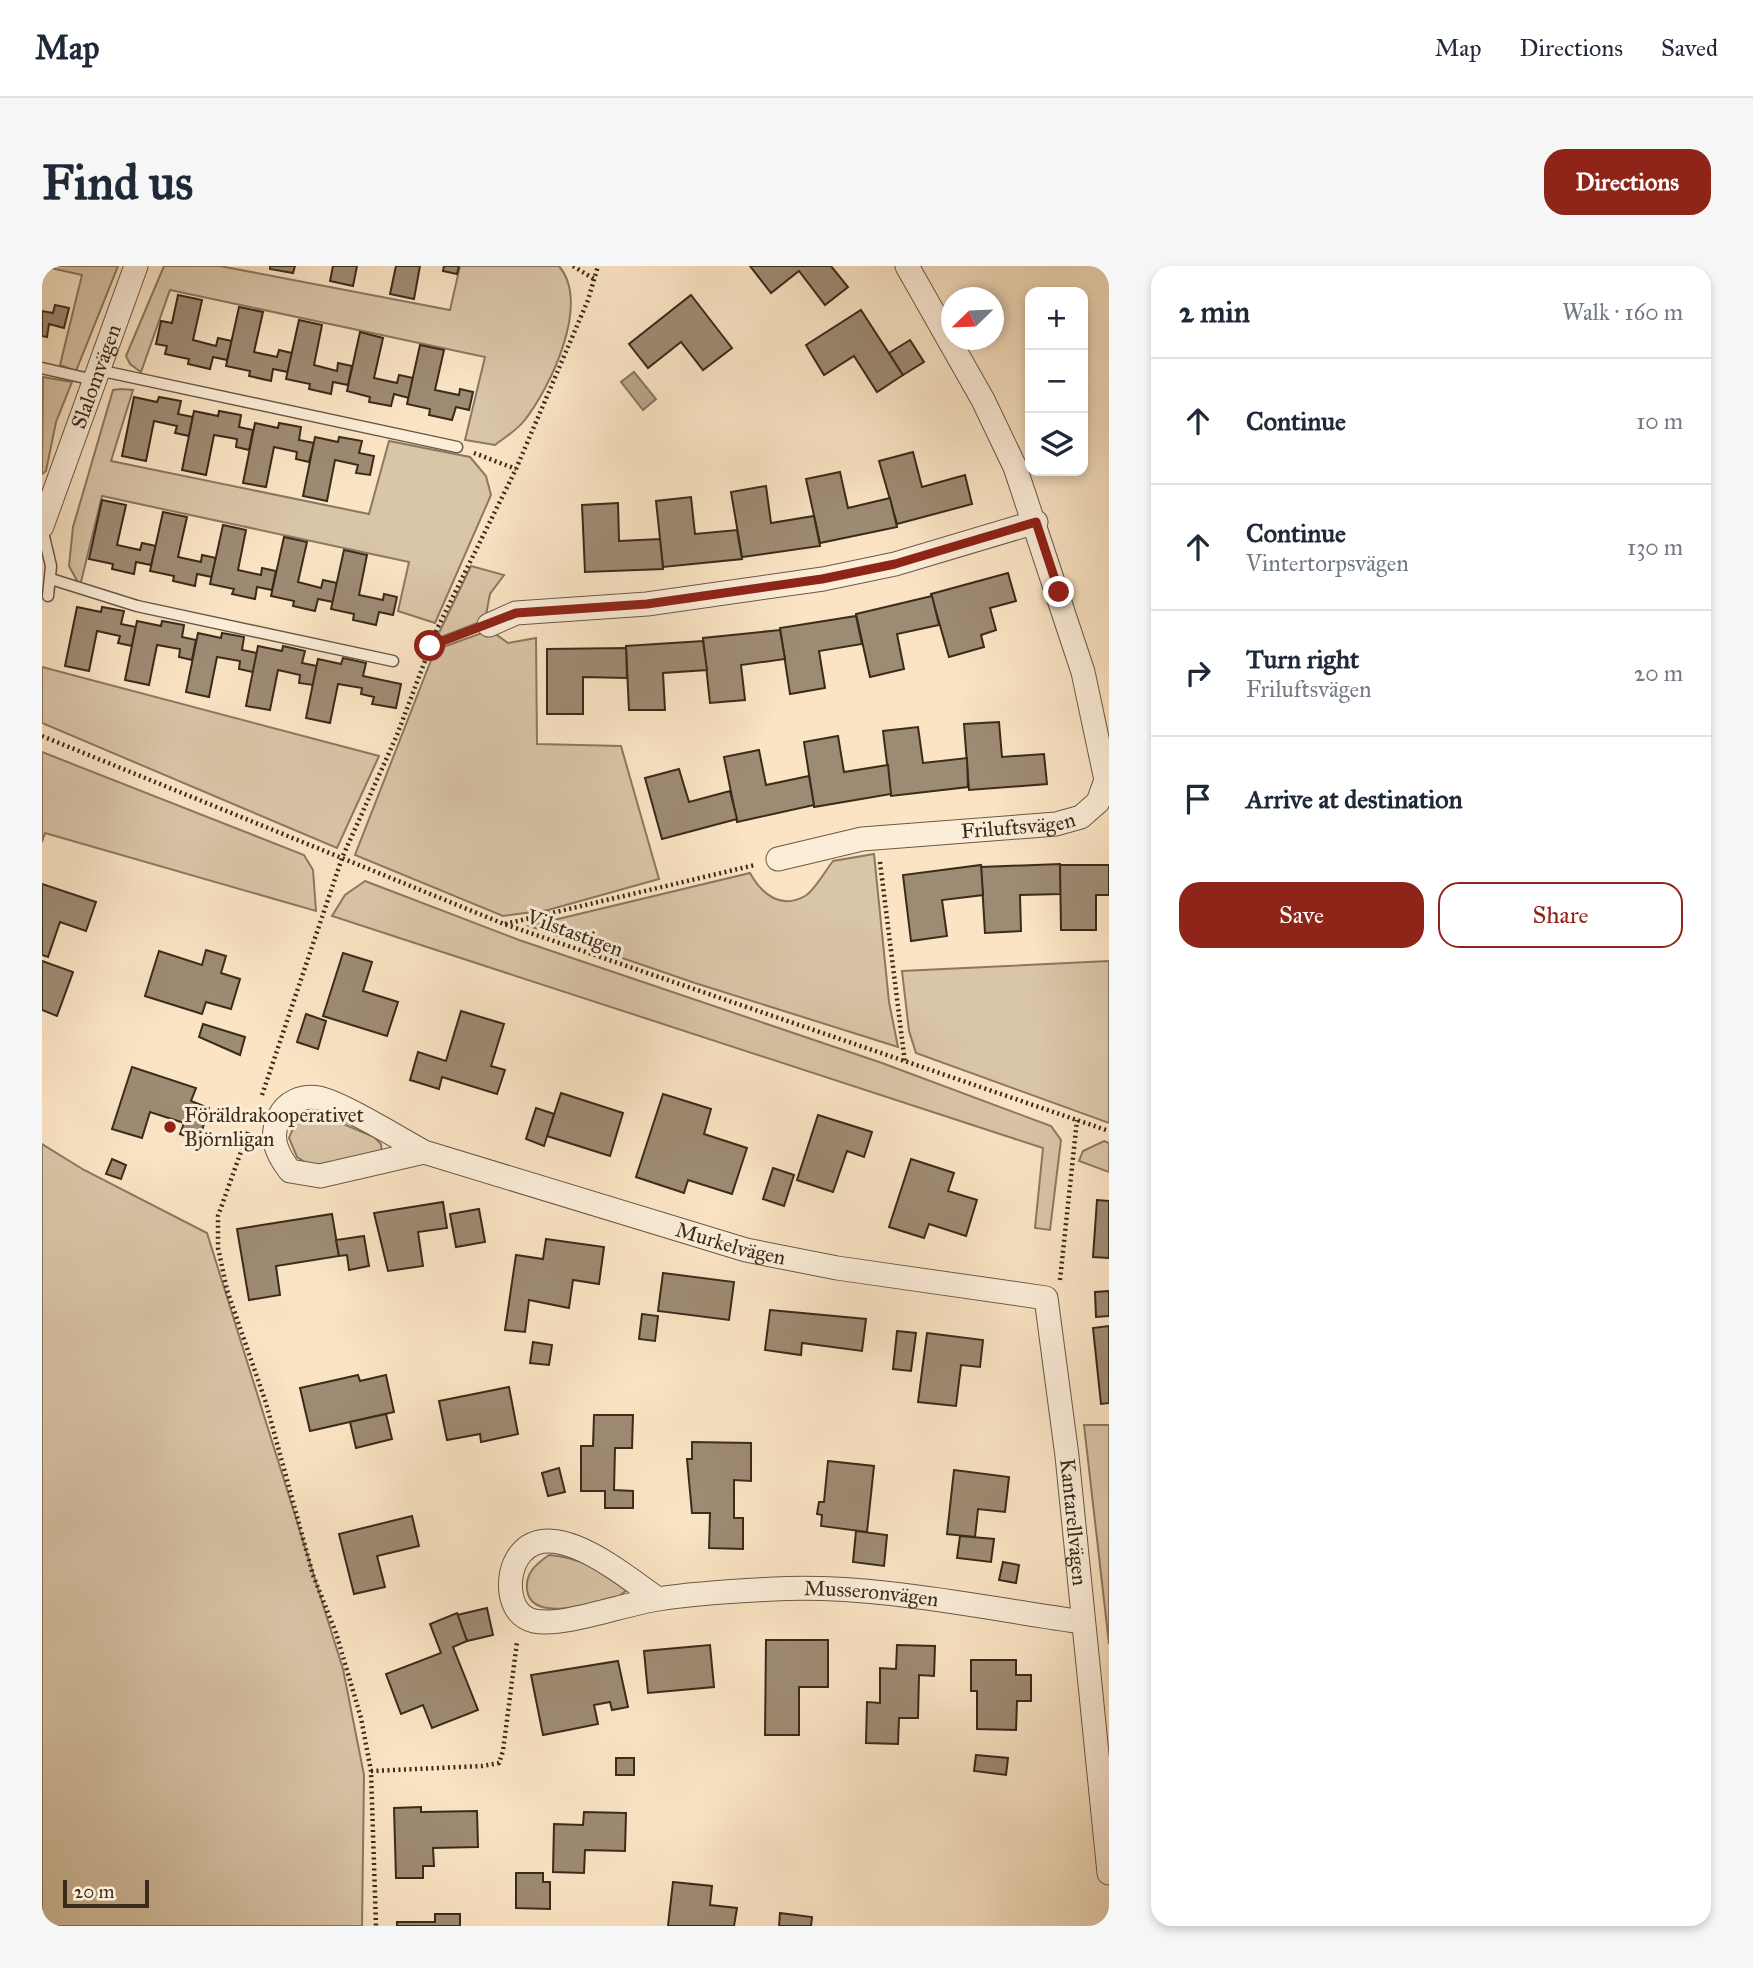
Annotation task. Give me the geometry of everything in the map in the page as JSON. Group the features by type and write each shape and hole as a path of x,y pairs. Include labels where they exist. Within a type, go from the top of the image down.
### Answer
{"street":[{"name":"Slalomvägen","path":"42,527 136,266"},
{"name":"Friluftsvägen","path":"778,859 811,849 877,837 1056,824 1081,817 1098,802 1106,780 1101,746 1083,672 1016,467 984,400 906,266"},
{"path":"489,625 516,613 647,604 822,579 895,564 1036,522"},
{"name":"Murkelvägen","path":"424,1152 320,1176 289,1171 276,1152 274,1127 283,1108 299,1099 319,1098 424,1152 746,1250 837,1268 1046,1298"},
{"name":"Kantarellvägen","path":"1046,1298 1067,1456 1109,1873"},
{"path":"530,1620 517,1609 510,1591 509,1572 520,1554 537,1544 556,1541 578,1545 658,1599"},
{"name":"Musseronvägen","path":"530,1620 549,1623 658,1599 776,1589 882,1593 1083,1622"}],"lane":[{"path":"42,368 96,375 457,447"},
{"path":"42,527 51,579 48,596"},
{"path":"51,579 137,606 393,661"}],"path":[{"path":"573,266 594,279"},
{"path":"259,1100 342,858 397,735 430,646 516,469 598,266"},
{"path":"457,447 516,469"},
{"path":"430,646 489,625"},
{"name":"Vilstastigen","path":"42,736 504,924 1109,1131"},
{"path":"877,837 905,1063"},
{"path":"504,924 778,859"},
{"path":"252,1120 218,1216 218,1248 227,1290 266,1403 313,1575 349,1671 371,1772 376,1926"},
{"path":"1046,1298 1054,1299 1060,1292 1062,1241 1077,1120"},
{"path":"371,1772 499,1763 503,1751 514,1648 530,1620"}],"shaded area":[{"path":"42,266 118,266 76,371 60,365 82,275"},
{"path":"164,266 220,266 450,310 460,266 559,266 568,282 571,302 569,323 555,367 545,388 521,424 495,445 465,440 485,357 170,290 141,372 130,364 126,356"},
{"path":"634,372 656,399 643,410 621,382"},
{"path":"43,377 72,382 56,422 46,471 42,474"},
{"path":"113,390 133,390 111,461 369,514 389,441 470,457 486,476 491,495 435,623 398,611 409,562 102,496 80,586 69,566 73,527"},
{"path":"471,566 504,575 490,594 485,620 436,639"},
{"path":"490,630 508,643 536,638 537,744 621,746 659,879 548,910 503,916 355,855 435,650"},
{"path":"42,667 379,756 337,848 42,723"},
{"path":"42,752 304,855 313,870 316,911 45,833 42,842"},
{"path":"874,854 889,1002 898,1047 695,983 529,926 750,873 772,897 787,901 796,900 812,889 833,861"},
{"path":"365,881 519,940 882,1063 1051,1126 1061,1140 1050,1230 1035,1228 1043,1148 332,916 345,895"},
{"path":"1109,961 1109,1123 916,1053 909,1031 902,971"},
{"path":"320,1114 374,1137 381,1144 382,1153 313,1167 297,1157 289,1138 291,1132 300,1121"},
{"path":"1104,1141 1109,1143 1109,1172 1079,1161 1083,1151"},
{"path":"42,1144 84,1170 207,1233 343,1669 364,1775 362,1926 42,1926"},
{"path":"1084,1425 1109,1425 1109,1644"},
{"path":"549,1555 590,1566 627,1590 619,1596 582,1606 553,1609 540,1606 531,1601 527,1584 532,1569"}],"building":[{"path":"270,266 295,266 293,273 270,269"},
{"path":"333,266 357,266 353,286 330,281"},
{"path":"396,266 420,266 414,299 390,294"},
{"path":"444,266 459,266 457,274 443,271"},
{"path":"750,266 831,266 848,287 825,305 799,271 771,293"},
{"path":"178,295 202,300 193,340 216,346 218,338 232,341 227,360 213,357 210,369 188,364 189,359 165,354 167,346 156,344 161,321 172,323"},
{"path":"691,295 732,348 703,370 681,342 648,368 629,344"},
{"path":"55,305 69,308 64,328 49,324 47,337 42,336 42,311 53,313"},
{"path":"239,307 263,312 254,352 277,357 279,350 292,353 288,372 273,369 271,381 249,376 250,371 226,366"},
{"path":"861,310 903,375 877,392 854,356 824,375 806,345"},
{"path":"299,320 322,325 314,365 337,371 338,363 352,366 348,385 333,382 331,394 309,389 310,384 286,379"},
{"path":"360,332 383,338 374,378 397,383 399,375 413,378 409,398 394,394 391,406 369,402 370,397 347,391"},
{"path":"910,340 924,362 903,375 889,353"},
{"path":"420,345 444,350 435,390 459,395 460,389 473,392 469,410 456,407 452,420 429,415 430,409 407,404"},
{"path":"134,397 157,402 159,397 181,401 178,414 193,417 189,436 175,433 177,426 154,421 146,461 122,456"},
{"path":"194,411 218,416 219,411 241,415 239,427 253,430 249,450 236,447 237,439 214,435 206,475 182,470"},
{"path":"255,423 278,428 279,423 301,427 299,440 314,443 309,462 296,459 297,452 274,447 266,487 243,483"},
{"path":"315,437 338,442 339,437 362,441 359,453 374,456 370,475 356,473 358,465 335,460 327,501 303,496"},
{"path":"913,452 922,487 965,475 972,504 897,524 879,461"},
{"path":"840,472 848,508 890,498 897,527 820,543 806,479"},
{"path":"766,486 771,523 814,516 820,546 742,557 731,492"},
{"path":"691,497 695,534 737,530 742,559 663,567 656,501"},
{"path":"102,500 126,505 117,545 140,550 142,543 156,546 151,565 136,562 134,574 112,569 113,564 89,559"},
{"path":"618,503 619,541 660,539 663,569 585,572 582,505"},
{"path":"163,512 187,517 178,557 201,562 202,555 216,558 212,577 197,574 195,586 173,581 174,576 150,571"},
{"path":"223,525 246,530 238,570 261,575 262,568 276,571 272,590 257,587 255,599 232,594 234,589 210,584"},
{"path":"284,537 307,542 298,582 321,588 323,580 337,583 333,602 318,599 315,611 293,606 294,601 271,596"},
{"path":"344,550 367,555 359,595 383,600 384,594 397,597 393,615 379,612 376,625 353,620 354,614 331,609"},
{"path":"1008,573 1016,601 990,608 996,630 981,635 984,647 949,657 931,594"},
{"path":"932,596 939,625 897,634 904,669 870,677 856,614"},
{"path":"77,607 101,612 102,607 124,611 121,624 136,627 132,646 118,643 120,636 97,631 89,671 65,666"},
{"path":"856,616 862,644 819,651 825,688 790,694 780,628"},
{"path":"137,621 161,626 162,621 184,625 182,637 196,640 192,660 179,657 180,649 157,645 149,685 125,680"},
{"path":"780,630 785,659 741,665 745,700 710,703 703,638"},
{"path":"198,633 221,638 222,633 244,637 242,650 257,653 253,672 239,669 240,661 217,657 209,697 186,692"},
{"path":"703,641 707,670 663,673 665,710 629,710 626,646"},
{"path":"258,646 282,651 283,646 305,651 302,663 317,666 313,685 299,683 300,675 278,670 270,710 246,706"},
{"path":"626,648 627,678 583,677 583,714 547,714 547,649"},
{"path":"343,658 366,663 363,676 401,684 396,708 372,704 374,697 361,694 362,688 338,684 330,723 306,718 318,659 341,664"},
{"path":"999,722 1002,757 1044,754 1047,784 969,790 964,724"},
{"path":"918,727 923,763 967,758 968,787 891,796 883,731"},
{"path":"838,736 844,772 888,765 891,794 814,807 804,742"},
{"path":"759,750 766,785 809,776 814,805 737,822 724,757"},
{"path":"679,769 689,802 730,791 737,819 662,839 645,778"},
{"path":"1060,864 1061,894 1020,895 1021,931 985,933 981,867"},
{"path":"981,865 983,895 942,900 947,936 911,941 903,875"},
{"path":"1060,865 1109,865 1109,895 1096,895 1096,930 1061,930"},
{"path":"42,884 96,902 86,931 60,922 48,957 42,955"},
{"path":"206,950 226,956 221,973 240,979 231,1009 206,1002 202,1014 145,996 159,951 202,965"},
{"path":"343,953 372,962 363,991 398,1002 387,1036 323,1016"},
{"path":"42,961 73,972 57,1016 42,1010"},
{"path":"461,1011 504,1024 491,1066 505,1070 497,1094 442,1077 439,1089 410,1080 418,1052 446,1061"},
{"path":"306,1014 326,1021 318,1049 297,1042"},
{"path":"203,1024 245,1037 240,1055 199,1037"},
{"path":"132,1067 196,1088 191,1101 209,1108 199,1140 180,1134 184,1123 150,1112 142,1138 112,1129"},
{"path":"561,1093 623,1113 610,1156 547,1136"},
{"path":"663,1094 711,1109 704,1134 747,1148 732,1194 688,1180 684,1193 636,1177"},
{"path":"536,1108 554,1114 544,1146 526,1139"},
{"path":"818,1115 872,1132 864,1157 847,1151 833,1192 797,1180"},
{"path":"112,1159 126,1165 121,1179 106,1174"},
{"path":"911,1159 954,1173 948,1191 977,1200 966,1236 929,1224 924,1238 889,1227"},
{"path":"773,1168 794,1175 784,1206 763,1199"},
{"path":"1097,1200 1109,1201 1109,1258 1093,1257"},
{"path":"443,1202 447,1228 418,1232 423,1266 388,1271 374,1213"},
{"path":"479,1209 485,1242 456,1247 450,1214"},
{"path":"332,1214 339,1256 276,1266 280,1295 249,1300 237,1229"},
{"path":"364,1236 369,1266 349,1270 347,1255 339,1256 336,1240"},
{"path":"546,1239 604,1247 599,1284 573,1280 569,1308 529,1300 525,1332 505,1330 516,1255 543,1259"},
{"path":"663,1273 734,1282 729,1320 658,1311"},
{"path":"1109,1291 1109,1316 1096,1317 1095,1292"},
{"path":"770,1310 866,1319 862,1351 802,1343 801,1355 765,1350"},
{"path":"642,1314 658,1316 655,1341 639,1339"},
{"path":"1109,1326 1109,1403 1101,1404 1093,1328"},
{"path":"897,1331 916,1333 911,1371 893,1369"},
{"path":"927,1333 983,1340 980,1367 961,1365 956,1406 918,1402"},
{"path":"533,1342 552,1345 549,1365 530,1363"},
{"path":"358,1375 360,1381 386,1375 394,1412 310,1431 300,1388"},
{"path":"509,1387 518,1434 481,1442 480,1434 447,1440 439,1401"},
{"path":"386,1414 392,1439 356,1448 350,1422"},
{"path":"594,1415 633,1415 632,1448 615,1448 614,1490 633,1491 633,1508 605,1508 605,1491 581,1491 581,1446 593,1446"},
{"path":"692,1442 751,1443 751,1481 734,1480 734,1518 743,1518 743,1549 709,1548 710,1513 692,1513 687,1459 692,1459"},
{"path":"828,1461 874,1466 867,1532 821,1526 822,1515 817,1514 819,1502 824,1502"},
{"path":"559,1468 565,1492 548,1496 542,1473"},
{"path":"954,1470 1009,1477 1005,1512 978,1509 975,1537 947,1534"},
{"path":"412,1516 419,1546 377,1556 385,1587 354,1594 339,1534"},
{"path":"856,1531 887,1535 884,1566 853,1562"},
{"path":"960,1536 994,1539 991,1562 957,1558"},
{"path":"1003,1562 1019,1565 1016,1583 999,1580"},
{"path":"487,1608 493,1635 467,1641 457,1615"},
{"path":"457,1613 467,1641 453,1647 478,1710 432,1728 423,1705 401,1714 386,1674 441,1653 430,1624"},
{"path":"766,1640 828,1640 828,1687 799,1687 799,1735 765,1735"},
{"path":"710,1645 714,1687 648,1693 644,1651"},
{"path":"897,1645 935,1646 934,1676 919,1675 918,1718 899,1718 898,1744 866,1743 867,1702 880,1703 880,1668 896,1669"},
{"path":"971,1660 1016,1660 1016,1675 1031,1675 1031,1701 1017,1701 1016,1730 977,1729 977,1691 971,1691"},
{"path":"618,1661 628,1707 612,1710 610,1702 594,1705 598,1724 543,1735 531,1675"},
{"path":"976,1755 1008,1758 1006,1775 974,1771"},
{"path":"616,1758 634,1758 634,1775 616,1775"},
{"path":"421,1807 421,1812 477,1811 478,1847 433,1848 434,1866 423,1866 423,1878 396,1878 394,1808"},
{"path":"584,1812 626,1813 625,1851 585,1850 584,1873 553,1872 554,1824 583,1825"},
{"path":"516,1873 543,1873 543,1882 550,1882 550,1909 516,1908"},
{"path":"673,1882 712,1886 710,1905 737,1908 734,1926 668,1926"},
{"path":"780,1913 812,1917 811,1926 779,1926"},
{"path":"435,1914 460,1914 460,1926 397,1926 397,1922 435,1922"}],"place":[{"name":"Föräldrakooperativet Björnligan","path":"170,1127"}],"route":[{"path":"430,646 516,613 647,604 822,579 895,564 1036,522 1059,592"}]}
